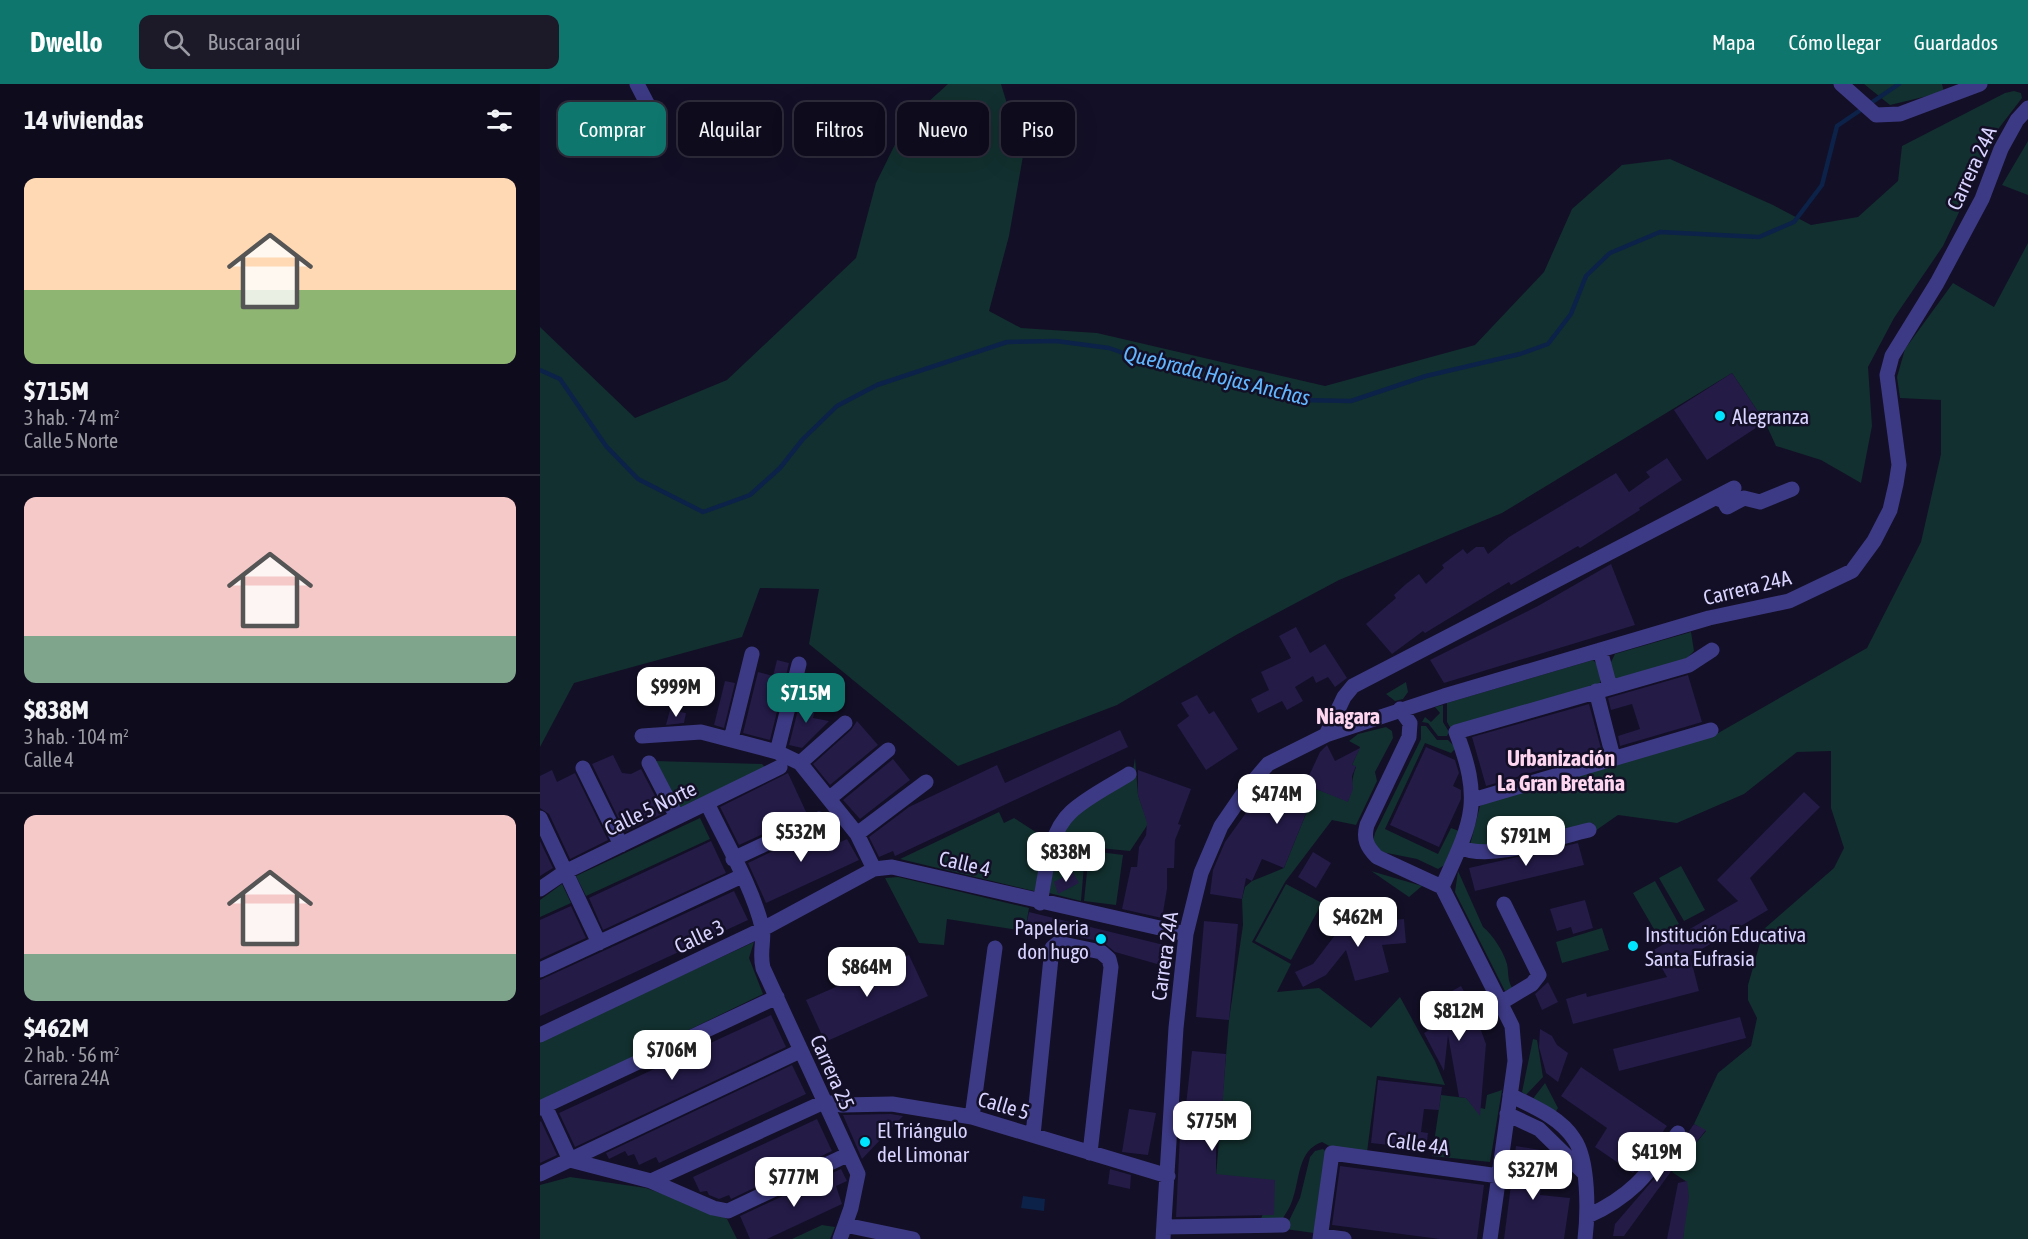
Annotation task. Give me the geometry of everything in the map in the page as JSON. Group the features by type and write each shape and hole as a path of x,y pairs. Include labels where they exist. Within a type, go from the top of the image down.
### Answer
{"street":[{"path":"637,84 646,102"},
{"path":"1841,84 1876,115 1900,114 1980,84"},
{"name":"Carrera 24A","path":"1164,1233 1176,1028 1186,934 1201,873 1221,826 1245,791 1268,764 1326,735 1400,709 1709,618 1789,601 1851,572 1880,531 1890,510 1896,484 1899,465 1887,375 1892,356 1937,283 1982,200 2001,149 2017,120 2028,108"},
{"path":"1326,735 1344,697 1353,686 1491,612 1734,488"},
{"path":"1716,498 1724,501 1727,507 1744,498 1760,502 1792,489"},
{"path":"1600,650 1613,757"},
{"path":"1442,886 1471,818 1473,800 1468,764 1456,732 1689,665 1712,650"},
{"path":"731,739 752,654"},
{"path":"779,759 799,664"},
{"path":"1400,709 1410,723 1409,737 1364,835 1369,849 1377,856 1442,886 1512,1026 1515,1045 1510,1095 1490,1239"},
{"path":"800,763 845,723"},
{"path":"1473,800 1711,730"},
{"path":"642,736 701,732 731,739 779,759 800,763 831,798 857,834 874,869"},
{"path":"831,798 888,750"},
{"name":"Calle 5 Norte","path":"540,889 565,872 707,803 779,759"},
{"path":"650,763 677,818"},
{"path":"583,768 621,845"},
{"path":"1040,903 1053,842 1059,825 1071,812 1129,774"},
{"path":"857,834 926,783"},
{"name":"Carrera 25","path":"707,803 742,876 763,929 759,953 763,968 858,1179 843,1232"},
{"path":"540,818 598,943"},
{"path":"733,859 819,819"},
{"path":"1460,847 1468,851 1493,852 1589,830"},
{"name":"Calle 4","path":"874,869 892,867 1040,903 1186,934"},
{"name":"Calle 3","path":"540,1035 763,929 874,869"},
{"path":"540,970 742,876"},
{"path":"1502,1002 1532,984 1539,975 1504,904"},
{"path":"1033,1135 1052,948 1058,943 1101,952 1110,958 1111,967 1090,1153"},
{"path":"972,1117 995,948"},
{"path":"777,997 542,1107 570,1160 651,1181 713,1208 728,1211 847,1155"},
{"path":"540,1174 800,1051"},
{"path":"1510,1095 1546,1113 1575,1139 1581,1154 1588,1216 1586,1239"},
{"path":"651,1181 824,1102"},
{"name":"Calle 5","path":"824,1102 842,1105 892,1104 972,1117 1168,1176"},
{"path":"1507,1114 1539,1129 1583,1172"},
{"path":"1588,1216 1612,1205 1641,1183 1678,1133"},
{"name":"Calle 4A","path":"1321,1237 1332,1153 1499,1176"},
{"path":"1164,1233 1283,1225"},
{"path":"843,1232 913,1239"},
{"path":"1321,1237 1344,1239"}],"green space":[{"path":"948,84 1001,84 1006,102 1001,102 1001,156 1023,156 1009,236 989,311 1021,328 1097,333 1325,386 1475,345 1544,272 1572,209 1622,165 1670,159 1773,205 1811,225 1858,217 1898,181 1902,146 2005,93 2014,91 2021,93 2022,98 1999,128 1943,246 1894,318 1868,367 1872,426 1861,483 1821,460 1776,446 1765,422 1732,373 1502,513 1339,580 1236,635 1117,705 958,766 809,644 819,589 760,588 742,637 574,683 540,747 540,327 635,418 727,380 856,258 876,183 897,140 897,156 989,156 989,102 928,102"},
{"path":"1864,84 1942,84 1944,92 1890,105"},
{"path":"2028,141 2028,195 2002,185"},
{"path":"2028,243 2028,1239 1683,1239 1687,1182 1672,1172 1706,1131 1694,1124 1718,1073 1751,1046 1757,1018 1748,1000 1748,985 1764,929 1834,868 1844,848 1831,808 1831,751 1797,752 1744,794 1677,823 1618,815 1595,831 1593,823 1474,847 1470,845 1480,806 1493,798 1713,736 1867,648 1921,542 1941,454 1941,400 1900,398 1897,377 1905,349 1953,283 1994,307"},
{"path":"1691,632 1694,651 1685,660 1615,680 1610,664 1615,654"},
{"path":"1593,660 1600,671 1599,684 1451,729 1447,722 1447,703"},
{"path":"1406,682 1408,692 1403,699 1395,701 1386,694"},
{"path":"1443,705 1443,722 1449,732 1447,736 1438,736 1428,723 1422,722 1425,717 1431,722 1440,713 1435,707"},
{"path":"1421,726 1426,726 1437,740 1448,740 1456,748 1451,753 1425,743 1385,829 1438,854 1451,828 1459,831 1446,864 1438,869 1417,859 1382,852 1372,844 1375,833 1421,739"},
{"path":"1386,727 1392,731 1393,738 1375,772 1377,781 1356,825 1332,820 1285,882 1252,942 1291,964 1277,992 1319,988 1371,1028 1400,997 1435,1061 1445,1085 1377,1076 1367,1152 1333,1148 1322,1142 1314,1146 1304,1158 1292,1201 1282,1220 1261,1219 1274,1181 1216,1176 1229,1020 1243,925 1242,899 1245,887 1252,881 1284,868 1316,789 1348,801 1356,767 1352,765 1360,747 1349,741 1358,734"},
{"path":"1135,758 1138,795 1148,824 1130,851 1099,848 1091,851 1123,855 1116,905 1084,901 1089,852 1085,854 1081,901 1049,893 1056,852 1065,829 1086,809 1132,777"},
{"path":"654,761 762,764 767,769 677,810"},
{"path":"999,812 1004,823 1014,818 1048,840 1038,892 900,859"},
{"path":"700,818 710,839 586,896 576,876"},
{"path":"1681,866 1705,910 1684,921 1659,878"},
{"path":"1371,871 1422,886 1409,897"},
{"path":"1458,871 1483,927 1497,944 1507,964 1512,988 1505,991 1455,892"},
{"path":"898,877 1029,908 1025,931 947,919 944,945 919,943 885,878"},
{"path":"1655,881 1679,924 1658,936 1633,893"},
{"path":"562,884 571,903 540,917 540,900"},
{"path":"1286,884 1322,903 1291,960 1255,941"},
{"path":"1602,928 1609,950 1562,963 1556,942"},
{"path":"754,942 749,958 763,994 540,1102 540,1041"},
{"path":"1533,1039 1537,1040 1543,1077 1526,1095 1522,1092"},
{"path":"1545,1083 1558,1108 1555,1113 1532,1100"},
{"path":"1502,1090 1490,1162 1432,1156 1441,1095 1466,1098 1473,1106 1485,1109 1487,1095"},
{"path":"1323,1149 1328,1153 1314,1233 1285,1229 1300,1198 1310,1157 1315,1151"},
{"path":"570,1177 646,1188 719,1214 727,1219 737,1239 540,1239 540,1185"},
{"path":"822,1225 835,1227 830,1239 792,1239"}],"water":[{"path":"1023,1196 1045,1199 1044,1211 1021,1208"}],"building":[{"name":"Alegranza","path":"1732,373 1765,422 1707,460 1674,410"},
{"path":"1667,458 1682,480 1639,508 1640,510 1580,548 1578,546 1511,585 1509,582 1425,633 1423,631 1392,654 1366,624 1396,598 1394,595 1406,584 1419,574 1426,584 1444,568 1442,565 1463,549 1467,554 1476,547 1484,547 1488,554 1509,537 1616,473 1629,492 1650,477 1646,472"},
{"path":"1611,564 1635,625 1444,683 1430,660 1538,606"},
{"path":"1296,627 1310,653 1325,644 1347,678 1335,687 1328,677 1316,683 1313,676 1295,687 1303,701 1287,710 1282,701 1258,713 1251,699 1269,690 1261,672 1291,658 1279,636"},
{"path":"777,660 789,663 770,740 743,733 758,672 773,676"},
{"path":"1688,675 1702,722 1620,746 1618,736 1640,729 1632,704 1611,710 1608,698"},
{"path":"725,681 735,683 724,728 714,725"},
{"path":"1197,695 1209,714 1214,711 1238,749 1206,770 1177,725 1189,716 1181,703"},
{"path":"801,698 817,702 813,718 829,721 802,748 789,745"},
{"path":"1589,704 1602,752 1486,786 1472,737"},
{"path":"670,710 686,713 684,723 666,725"},
{"path":"857,721 878,745 830,785 813,764 851,730"},
{"path":"1120,730 1128,747 895,856 893,851 879,857 869,837 909,807 997,765 1005,783"},
{"path":"1327,745 1335,761 1360,748 1352,765 1356,766 1352,776 1353,789 1348,802 1316,789 1284,868 1262,859 1252,881 1246,878 1242,899 1210,894 1213,870 1225,842 1253,803 1264,807 1283,790 1289,792 1307,780 1320,752"},
{"path":"1426,747 1455,760 1459,773 1453,786 1461,790 1461,799 1439,847 1390,825"},
{"path":"613,755 622,773 631,774 641,769 664,813 625,832 592,764"},
{"path":"893,759 910,780 860,819 843,800"},
{"path":"552,770 557,782 575,773 608,840 570,859 549,814 540,808 540,776"},
{"path":"1138,770 1191,789 1178,824 1181,825 1175,840 1174,868 1167,868 1167,889 1162,918 1122,909 1131,867 1137,867 1139,847 1146,835 1147,823 1138,795"},
{"path":"788,773 807,814 739,845 720,807"},
{"path":"1804,792 1820,807 1750,878 1768,910 1690,956 1699,991 1573,1024 1566,999 1586,993 1587,997 1667,977 1652,951 1738,901 1717,880"},
{"path":"827,825 836,844 847,839 859,860 766,903 748,863"},
{"path":"540,841 553,868 540,876"},
{"path":"711,841 726,873 603,930 589,898"},
{"path":"1578,843 1584,865 1475,891 1469,868"},
{"path":"1313,852 1331,863 1316,888 1298,877"},
{"path":"1073,872 1079,883 1058,894 1054,882"},
{"path":"734,891 748,920 540,1016 540,980"},
{"path":"1585,900 1593,928 1573,934 1571,927 1557,931 1550,909"},
{"path":"571,906 586,938 540,959 540,920"},
{"path":"1355,909 1385,921 1404,919 1406,943 1382,945 1389,972 1355,981 1346,950 1326,975 1303,987 1295,972 1313,964"},
{"path":"1029,912 1164,945 1164,966 1115,952 1103,942 1060,933 1050,937 1025,931"},
{"path":"1204,921 1238,924 1229,1020 1196,1017"},
{"path":"909,955 928,996 825,1042 806,1000"},
{"path":"1548,982 1558,1002 1542,1010 1535,994"},
{"path":"1461,986 1472,1006 1486,1044 1480,1116 1466,1098 1459,1097 1448,1035 1444,1071 1424,1033 1433,1028 1422,1008"},
{"path":"771,1015 786,1047 575,1147 559,1113"},
{"path":"1740,1017 1746,1038 1619,1071 1613,1049"},
{"path":"1540,1029 1552,1036 1557,1045 1568,1053 1558,1082 1546,1073 1539,1047"},
{"path":"1192,1051 1226,1054 1220,1141 1216,1141 1216,1174 1275,1180 1274,1215 1176,1217 1181,1113 1185,1114"},
{"path":"792,1065 806,1094 659,1163 656,1157 639,1165 634,1154 628,1156 625,1151 609,1159 606,1153"},
{"path":"1581,1067 1667,1126 1633,1173 1595,1147 1607,1128 1561,1096"},
{"path":"1378,1080 1442,1087 1439,1110 1424,1109 1421,1132 1428,1133 1426,1149 1371,1143"},
{"path":"1129,1109 1156,1113 1148,1155 1122,1152"},
{"name":"El Triángulo del Limonar","path":"843,1115 903,1116 862,1159"},
{"path":"817,1119 832,1151 731,1199 729,1195 719,1199 709,1195 707,1191 700,1192 693,1177"},
{"path":"540,1122 557,1155 540,1163"},
{"path":"1694,1124 1706,1130 1683,1159 1683,1155 1624,1236 1613,1236 1615,1224 1665,1166"},
{"path":"1516,1146 1546,1151 1540,1195 1570,1198 1564,1239 1504,1239"},
{"path":"1340,1166 1484,1185 1477,1239 1440,1239 1332,1225"},
{"path":"841,1169 847,1181 836,1186 842,1204 767,1239 750,1239 740,1216"},
{"path":"1110,1169 1131,1175 1130,1189 1108,1184"},
{"path":"1687,1181 1689,1197 1683,1239 1667,1239 1678,1183"}],"waterway":[{"name":"Quebrada Hojas Anchas","path":"540,370 560,379 606,446 638,479 703,512 750,495 780,468 803,439 837,406 877,385 1007,342 1056,341 1109,348 1149,362 1204,369 1299,400 1351,401 1426,376 1520,354 1548,344 1571,314 1586,276 1610,253 1660,232 1759,237 1794,222 1822,185 1837,126 1899,84"}],"place":[{"name":"Alegranza","path":"1720,416"},
{"name":"Papeleria don hugo","path":"1101,939"},
{"name":"Institución Educativa Santa Eufrasia","path":"1633,946"},
{"name":"El Triángulo del Limonar","path":"865,1142"}],"district":[{"name":"Niagara","path":"1348,716"},
{"name":"Urbanización La Gran Bretaña","path":"1561,770"}]}
